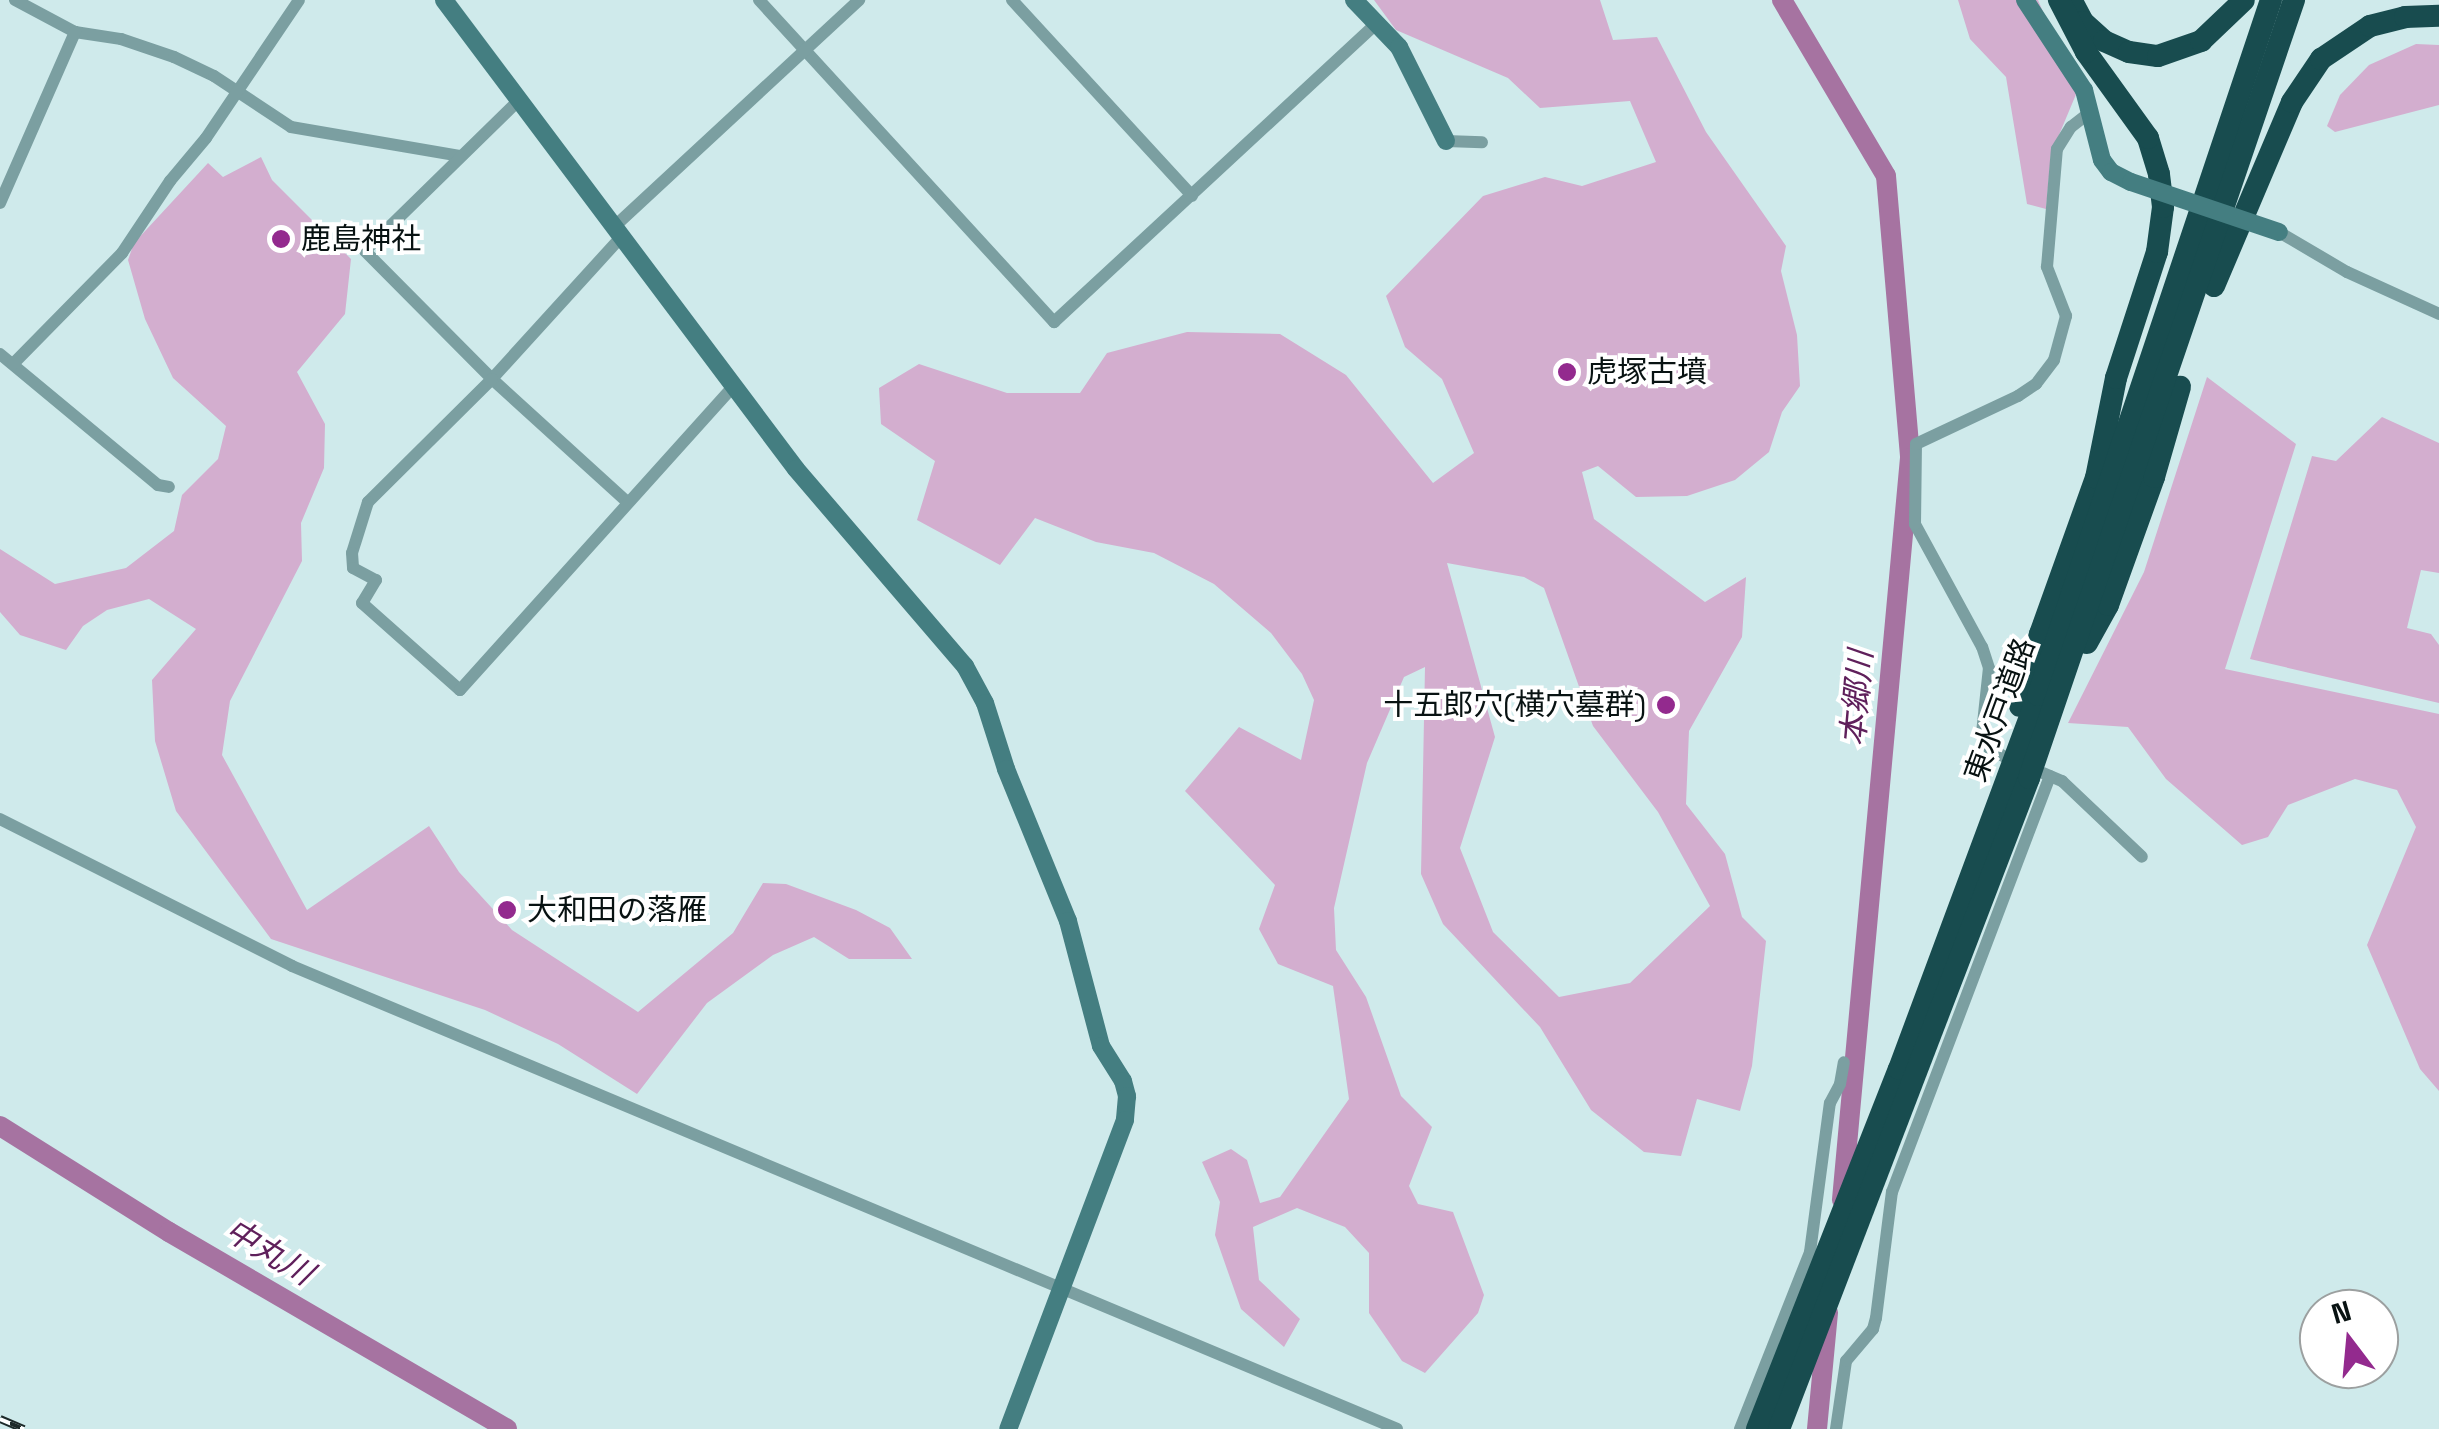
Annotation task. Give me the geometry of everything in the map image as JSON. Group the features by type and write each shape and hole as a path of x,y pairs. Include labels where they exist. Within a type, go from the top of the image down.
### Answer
{"highway":[{"path":"2027,771 2020,709 2040,634 2096,478 2116,378 2157,252 2163,207 2159,174 2148,138 2080,43 2059,0"},
{"path":"2071,0 2084,22 2104,41 2129,52 2158,56 2202,41 2244,0"},
{"name":"東水戸道路","path":"1779,1429 2027,771 2119,464 2271,0"},
{"name":"東水戸道路","path":"1757,1429 2056,703 2294,0"},
{"path":"2056,703 2108,604 2230,242 2292,102 2321,59 2353,34 2389,20 2439,16"}],"street":[{"path":"15,0 75,32 146,46 214,76 291,127 460,156"},
{"path":"13,364 122,253 299,0"},
{"path":"444,0 796,468 965,666 985,704 1006,770 1055,886 1101,1046 1123,1081 1127,1106 1008,1429"},
{"path":"759,0 1054,322 1376,24"},
{"path":"734,386 460,690 362,604 376,580 352,568 352,553 368,502 492,379 619,231 859,0"},
{"path":"1012,0 1192,196"},
{"path":"1354,0 1399,47 1446,140 1482,142"},
{"path":"2025,0 2068,61 2090,112 2102,160 2111,172 2130,182 2279,232 2348,272 2439,314"},
{"path":"0,203 75,32"},
{"path":"520,99 365,251 492,379 627,502"},
{"path":"2090,112 2071,127 2057,149 2047,268 2066,316 2054,360 2036,384 2004,404 1916,444 1915,524 1982,647 1989,668 1982,733 1989,748 2027,771 2062,781 2142,857"},
{"path":"0,354 158,485 169,487"},
{"path":"1836,1429 1846,1360 1873,1329 1876,1318 1892,1192 2027,771"},
{"path":"0,819 292,966 1398,1429"},
{"path":"1740,1429 1810,1252 1827,1122 1844,1062"}],"shaded area":[{"path":"1374,0 1600,0 1613,40 1657,37 1706,132 1786,246 1781,271 1797,335 1800,386 1782,412 1769,452 1735,480 1687,496 1636,497 1598,466 1582,472 1594,519 1705,602 1746,577 1742,637 1689,731 1686,804 1725,854 1742,917 1766,941 1752,1066 1740,1111 1697,1099 1681,1156 1644,1152 1591,1110 1540,1027 1443,924 1421,874 1425,667 1404,677 1367,763 1334,908 1336,950 1366,997 1401,1096 1432,1127 1409,1186 1418,1204 1453,1212 1484,1295 1478,1313 1425,1373 1402,1361 1369,1313 1369,1253 1345,1227 1297,1208 1253,1227 1259,1280 1300,1319 1284,1347 1241,1309 1215,1235 1220,1202 1202,1162 1231,1149 1247,1160 1260,1203 1280,1197 1349,1099 1333,986 1278,964 1259,929 1275,885 1185,791 1239,727 1301,760 1314,700 1302,674 1271,633 1214,584 1154,553 1096,542 1035,518 1000,565 917,520 935,461 881,424 879,388 919,364 1007,393 1080,393 1107,353 1187,332 1280,334 1346,375 1433,483 1474,453 1442,379 1405,347 1386,296 1483,196 1545,177 1582,186 1656,162 1630,101 1540,108 1508,78 1396,30","holes":["1447,563 1524,577 1544,588 1593,726 1658,812 1710,906 1630,983 1559,997 1493,932 1460,848 1495,737"]},
{"path":"1958,0 2038,0 2077,92 2051,154 2046,209 2027,204 2006,77 1970,39"},
{"path":"2416,44 2439,45 2439,105 2335,132 2327,126 2340,95 2369,65"},
{"path":"261,157 272,180 351,259 345,314 297,372 325,424 324,468 301,523 302,561 230,701 222,755 307,910 429,826 459,872 512,930 638,1012 733,933 763,883 786,884 856,910 890,928 912,959 849,959 814,937 773,955 707,1003 637,1094 558,1044 485,1010 271,939 176,811 155,741 152,680 196,629 149,599 107,610 83,626 66,650 20,635 0,612 0,549 55,584 126,568 174,531 182,495 218,459 226,426 173,378 145,319 128,260 134,243 208,163 223,177"},
{"path":"2207,377 2296,444 2225,669 2439,714 2439,1091 2420,1069 2367,945 2416,827 2397,790 2355,779 2288,805 2268,837 2242,845 2166,779 2128,727 2068,723 2144,572"},
{"path":"2382,417 2439,443 2439,573 2421,570 2407,628 2431,634 2439,645 2439,703 2250,659 2312,456 2336,461"}],"waterway":[{"name":"本郷川","path":"1782,0 1886,176 1910,458 1842,1200"},
{"name":"中丸川","path":"0,1126 169,1232 507,1429"},
{"name":"本郷川","path":"1817,1429 1828,1313"}],"railway":[{"path":"0,1419 24,1429"}],"place":[{"name":"鹿島神社","path":"281,239"},
{"name":"虎塚古墳","path":"1567,372"},
{"name":"十五郎穴(横穴墓群)","path":"1666,705"},
{"name":"大和田の落雁","path":"507,910"}]}
